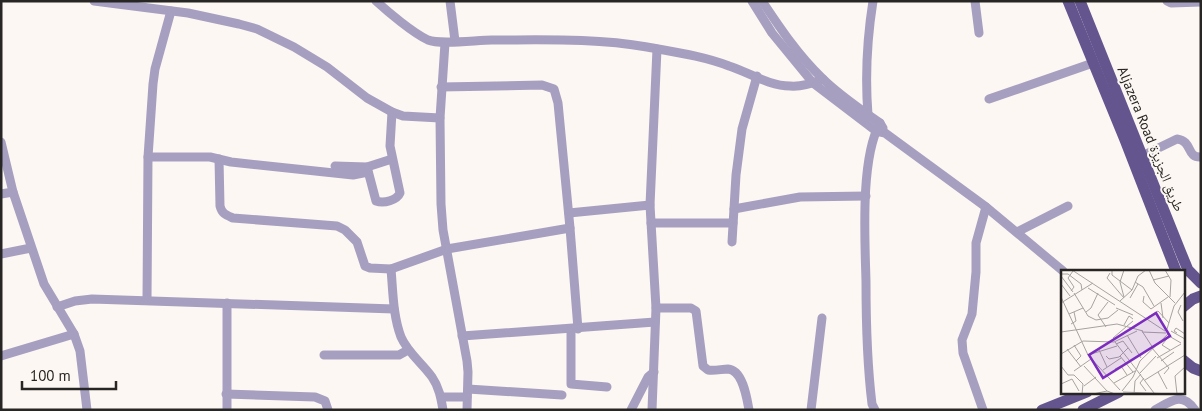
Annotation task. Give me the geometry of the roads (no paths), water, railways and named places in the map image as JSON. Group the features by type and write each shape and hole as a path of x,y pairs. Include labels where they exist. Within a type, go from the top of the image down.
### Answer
{"main road":[{"name":"Aljazera Road طريق الجزيزة","path":"1068,1 1176,270"},
{"name":"Aljazera Road طريق الجزيزة","path":"1080,1 1188,270 1201,283"},
{"path":"1184,305 1201,296"},
{"path":"1042,410 1082,394"},
{"path":"1083,410 1115,394"}],"street":[{"path":"94,1 171,11 231,22 257,29 294,47 327,67 367,98 392,112 403,116 440,118"},
{"path":"376,1 423,37 445,43 455,41 572,40 631,44 699,57 788,86 802,86 823,79"},
{"path":"450,1 455,41"},
{"path":"752,1 772,33 813,83 878,127 986,207 1062,270"},
{"path":"762,1 785,36 823,79 868,115 878,127"},
{"path":"868,115 866,92 869,29 873,1"},
{"path":"975,1 979,33"},
{"path":"1167,1 1172,3 1201,2"},
{"path":"147,300 148,157 155,69 171,11"},
{"path":"445,43 440,118 441,204 468,372 467,410"},
{"path":"652,410 656,308 650,205 657,49"},
{"path":"990,99 1093,63"},
{"path":"732,242 736,176 742,129 757,76"},
{"path":"441,87 542,85 554,89 558,103 570,228 574,329 571,384 607,387"},
{"path":"849,100 866,92"},
{"path":"367,170 376,201 395,199 400,193 390,146 392,112"},
{"path":"872,408 867,351 866,196 871,145 878,127"},
{"path":"1142,156 1177,139 1181,139 1186,142 1192,155 1196,158 1201,157"},
{"path":"1,142 13,192 44,284 74,334 82,360 87,410"},
{"path":"148,157 210,157 231,162 353,175 392,160"},
{"path":"219,159 220,206 221,211 225,215 233,218 337,226 346,230 357,242 365,266 370,268 391,269 447,249 570,228"},
{"path":"335,166 367,170"},
{"path":"1,194 13,192"},
{"path":"734,209 800,197 866,196"},
{"path":"569,213 650,205"},
{"path":"1017,232 1068,206"},
{"path":"983,410 963,353 962,340 972,314 976,243 986,207"},
{"path":"651,223 733,223"},
{"path":"1,254 31,248"},
{"path":"391,269 394,309 402,338 408,350 432,377 441,396 443,410"},
{"path":"57,307 75,301 92,299 394,309"},
{"path":"227,304 227,410"},
{"path":"656,308 691,308 696,311 703,366 708,370 730,369 737,374 746,392 749,410"},
{"path":"811,410 822,318"},
{"path":"462,336 655,322"},
{"path":"1,356 74,334"},
{"path":"324,355 399,355 408,350"},
{"path":"631,410 648,376 654,372"},
{"path":"441,396 467,393 562,395"},
{"path":"226,394 315,398 325,401 328,410"},
{"path":"1155,410 1175,399 1182,398 1195,410"}]}
